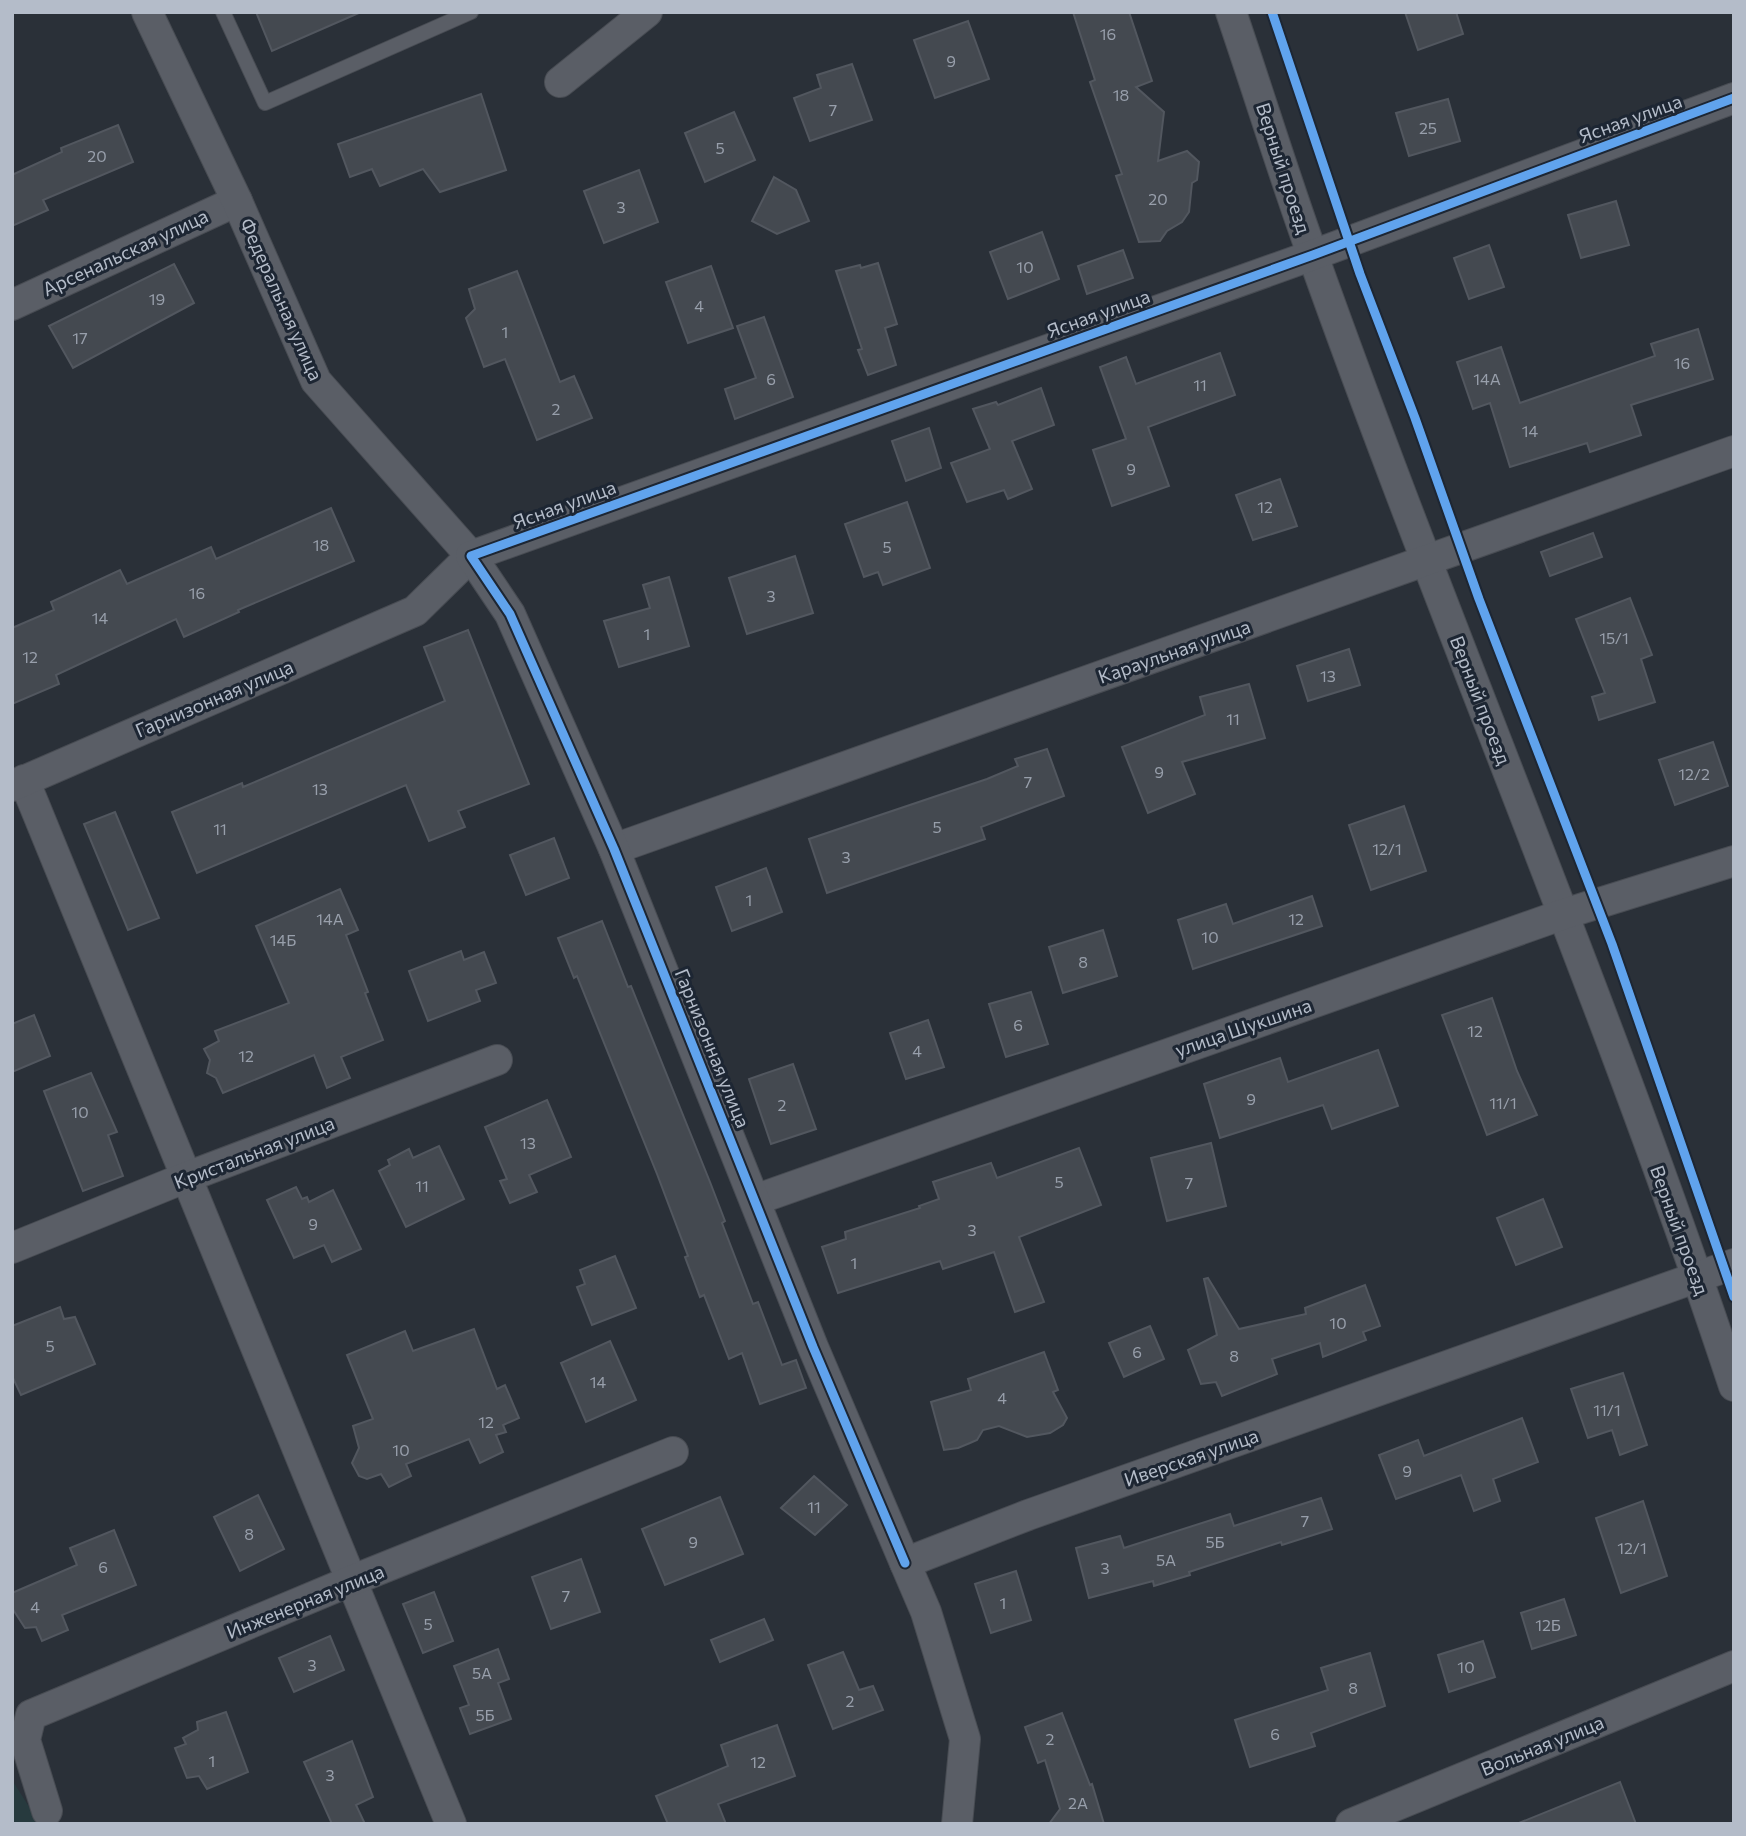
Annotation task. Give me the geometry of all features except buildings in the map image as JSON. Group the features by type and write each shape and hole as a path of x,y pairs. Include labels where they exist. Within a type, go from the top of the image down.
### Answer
{"street":[{"name":"Федеральная улица","path":"146,12 237,201 316,381 471,556"},
{"path":"560,82 647,12"},
{"name":"Верный проезд","path":"1231,12 1313,255 1427,561 1564,914 1698,1278 1734,1386"},
{"name":"Ясная улица","path":"471,556 1313,255 1734,98"},
{"name":"Арсенальская улица","path":"12,304 237,201"},
{"name":"Караульная улица","path":"614,849 1734,451"},
{"name":"Гарнизонная улица","path":"18,783 415,611 471,556 510,614 614,849 813,1348 905,1563"},
{"path":"18,783 187,1177 451,1824"},
{"name":"улица Шукшина","path":"755,1200 1564,914 1734,861"},
{"name":"Кристальная улица","path":"12,1248 187,1177 497,1060"},
{"name":"Иверская улица","path":"905,1563 1028,1515 1734,1265"},
{"name":"Инженерная улица","path":"47,1811 25,1740 31,1715 353,1580 673,1452"},
{"path":"905,1563 926,1612 965,1739 957,1824"},
{"name":"Вольная улица","path":"1351,1824 1734,1666"}],"lane":[{"path":"223,12 265,103 471,12"}],"green space":[{"path":"12,1780 40,1824 12,1824"}],"cycle path":[{"path":"1272,12 1360,274 1415,418 1479,599 1612,944 1734,1297"},
{"path":"905,1563 813,1347 614,849 510,614 471,556 1313,255 1734,98"}]}
